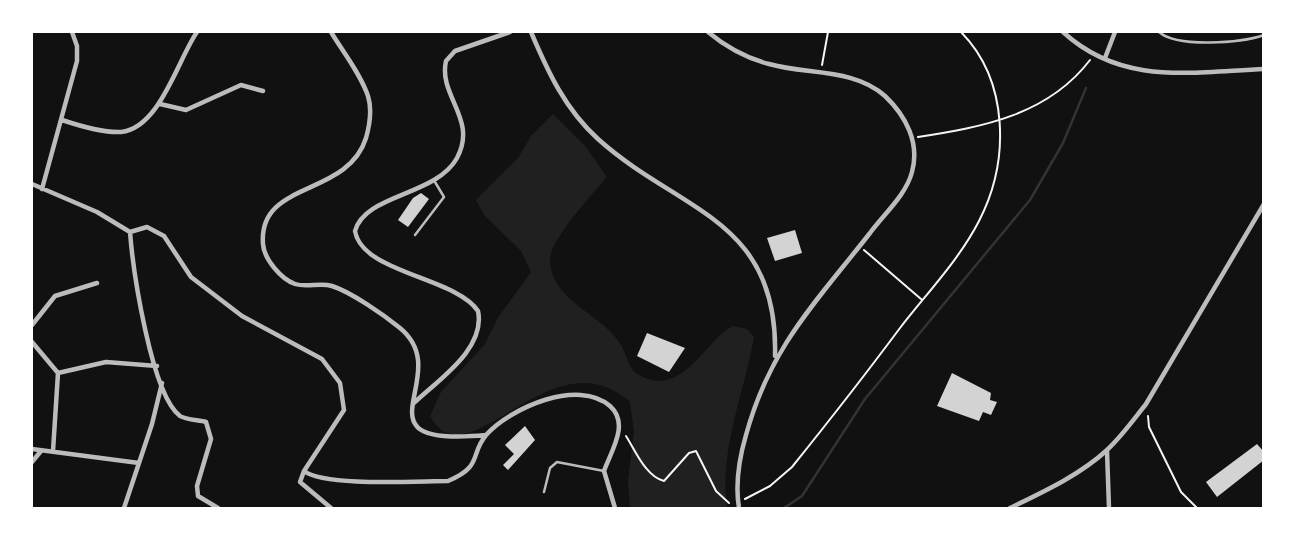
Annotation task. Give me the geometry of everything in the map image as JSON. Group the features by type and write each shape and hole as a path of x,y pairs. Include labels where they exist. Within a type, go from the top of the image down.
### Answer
{"street":[{"path":"41,190 77,61 77,46 72,32"},
{"path":"62,120 123,132 142,121 160,104 197,32"},
{"path":"331,32 369,99 370,120 366,139 359,156 348,168 288,197 277,207 264,230 263,248 275,268 295,284 333,286 401,328 414,346 419,364 411,419 416,427 430,437 486,435"},
{"path":"413,403 470,348 479,329 478,311 462,296 376,256 359,241 355,231 367,212 435,182 457,159 464,136 463,123 448,87 446,61 456,51 510,32"},
{"path":"531,32 554,84 585,126 618,155 720,222 744,246 759,271 767,295 774,327 775,357"},
{"path":"708,32 753,59 856,80 874,88 893,105 913,137 915,160 907,187 800,320 775,357 757,398 744,440 739,465 739,509"},
{"path":"1063,32 1094,54 1135,70 1169,75 1264,69"},
{"path":"1105,58 1115,32"},
{"path":"160,104 186,110 241,85 263,91"},
{"path":"32,184 97,212 130,232 147,227 164,236 191,277 242,316 322,359 340,383 344,410 304,471 300,482 331,509"},
{"path":"1010,509 1077,472 1107,450 1146,404 1264,204"},
{"path":"130,232 140,316 170,404 181,417 206,422 211,439 197,486 198,496 218,509"},
{"path":"32,325 55,296 97,283"},
{"path":"32,342 58,373 53,452"},
{"path":"58,373 106,362 157,366"},
{"path":"124,509 162,382"},
{"path":"304,471 310,475 340,480 448,481 464,474 477,458 486,435 528,405 558,396 596,399 611,407 619,428 617,444 604,471 615,509"},
{"path":"32,449 139,463"},
{"path":"32,462 42,450"},
{"path":"1107,450 1105,479 1109,509"}],"lane":[{"path":"1159,32 1169,39 1184,42 1264,35"},
{"path":"415,235 444,197 435,182"},
{"path":"544,492 550,468 557,462 604,471"}],"path":[{"path":"821,73 828,32"},
{"path":"619,428 659,480 664,481 689,453 696,451 716,491 727,503 738,502 770,486 792,467 961,250 980,219 997,162 1000,120 996,93 985,64 961,32"},
{"path":"913,137 1000,120 1055,95 1070,84 1094,54"},
{"path":"859,246 922,299"},
{"path":"1146,404 1149,427 1181,492 1197,509"}],"shaded area":[{"path":"553,114 586,147 607,177 557,240 550,259 552,273 567,296 611,332 622,346 633,370 656,381 673,378 692,365 715,340 733,326 747,329 754,337 729,443 725,486 727,508 630,508 628,480 634,432 630,402 600,385 571,384 542,394 489,424 466,433 446,433 430,416 441,392 485,344 499,316 531,272 521,251 484,215 476,200 518,158 531,136"}],"building":[{"path":"421,193 429,199 408,227 398,220 413,198"},
{"path":"795,230 802,253 775,261 767,238"},
{"path":"647,333 685,348 669,372 637,356"},
{"path":"952,373 991,393 990,400 997,402 991,415 983,412 979,421 937,406"},
{"path":"525,426 535,440 508,470 503,465 514,454 505,445"},
{"path":"1257,444 1264,452 1264,460 1217,497 1206,482"}],"waterway":[{"path":"784,508 802,496 865,399 1030,200 1063,143 1086,88"}]}
